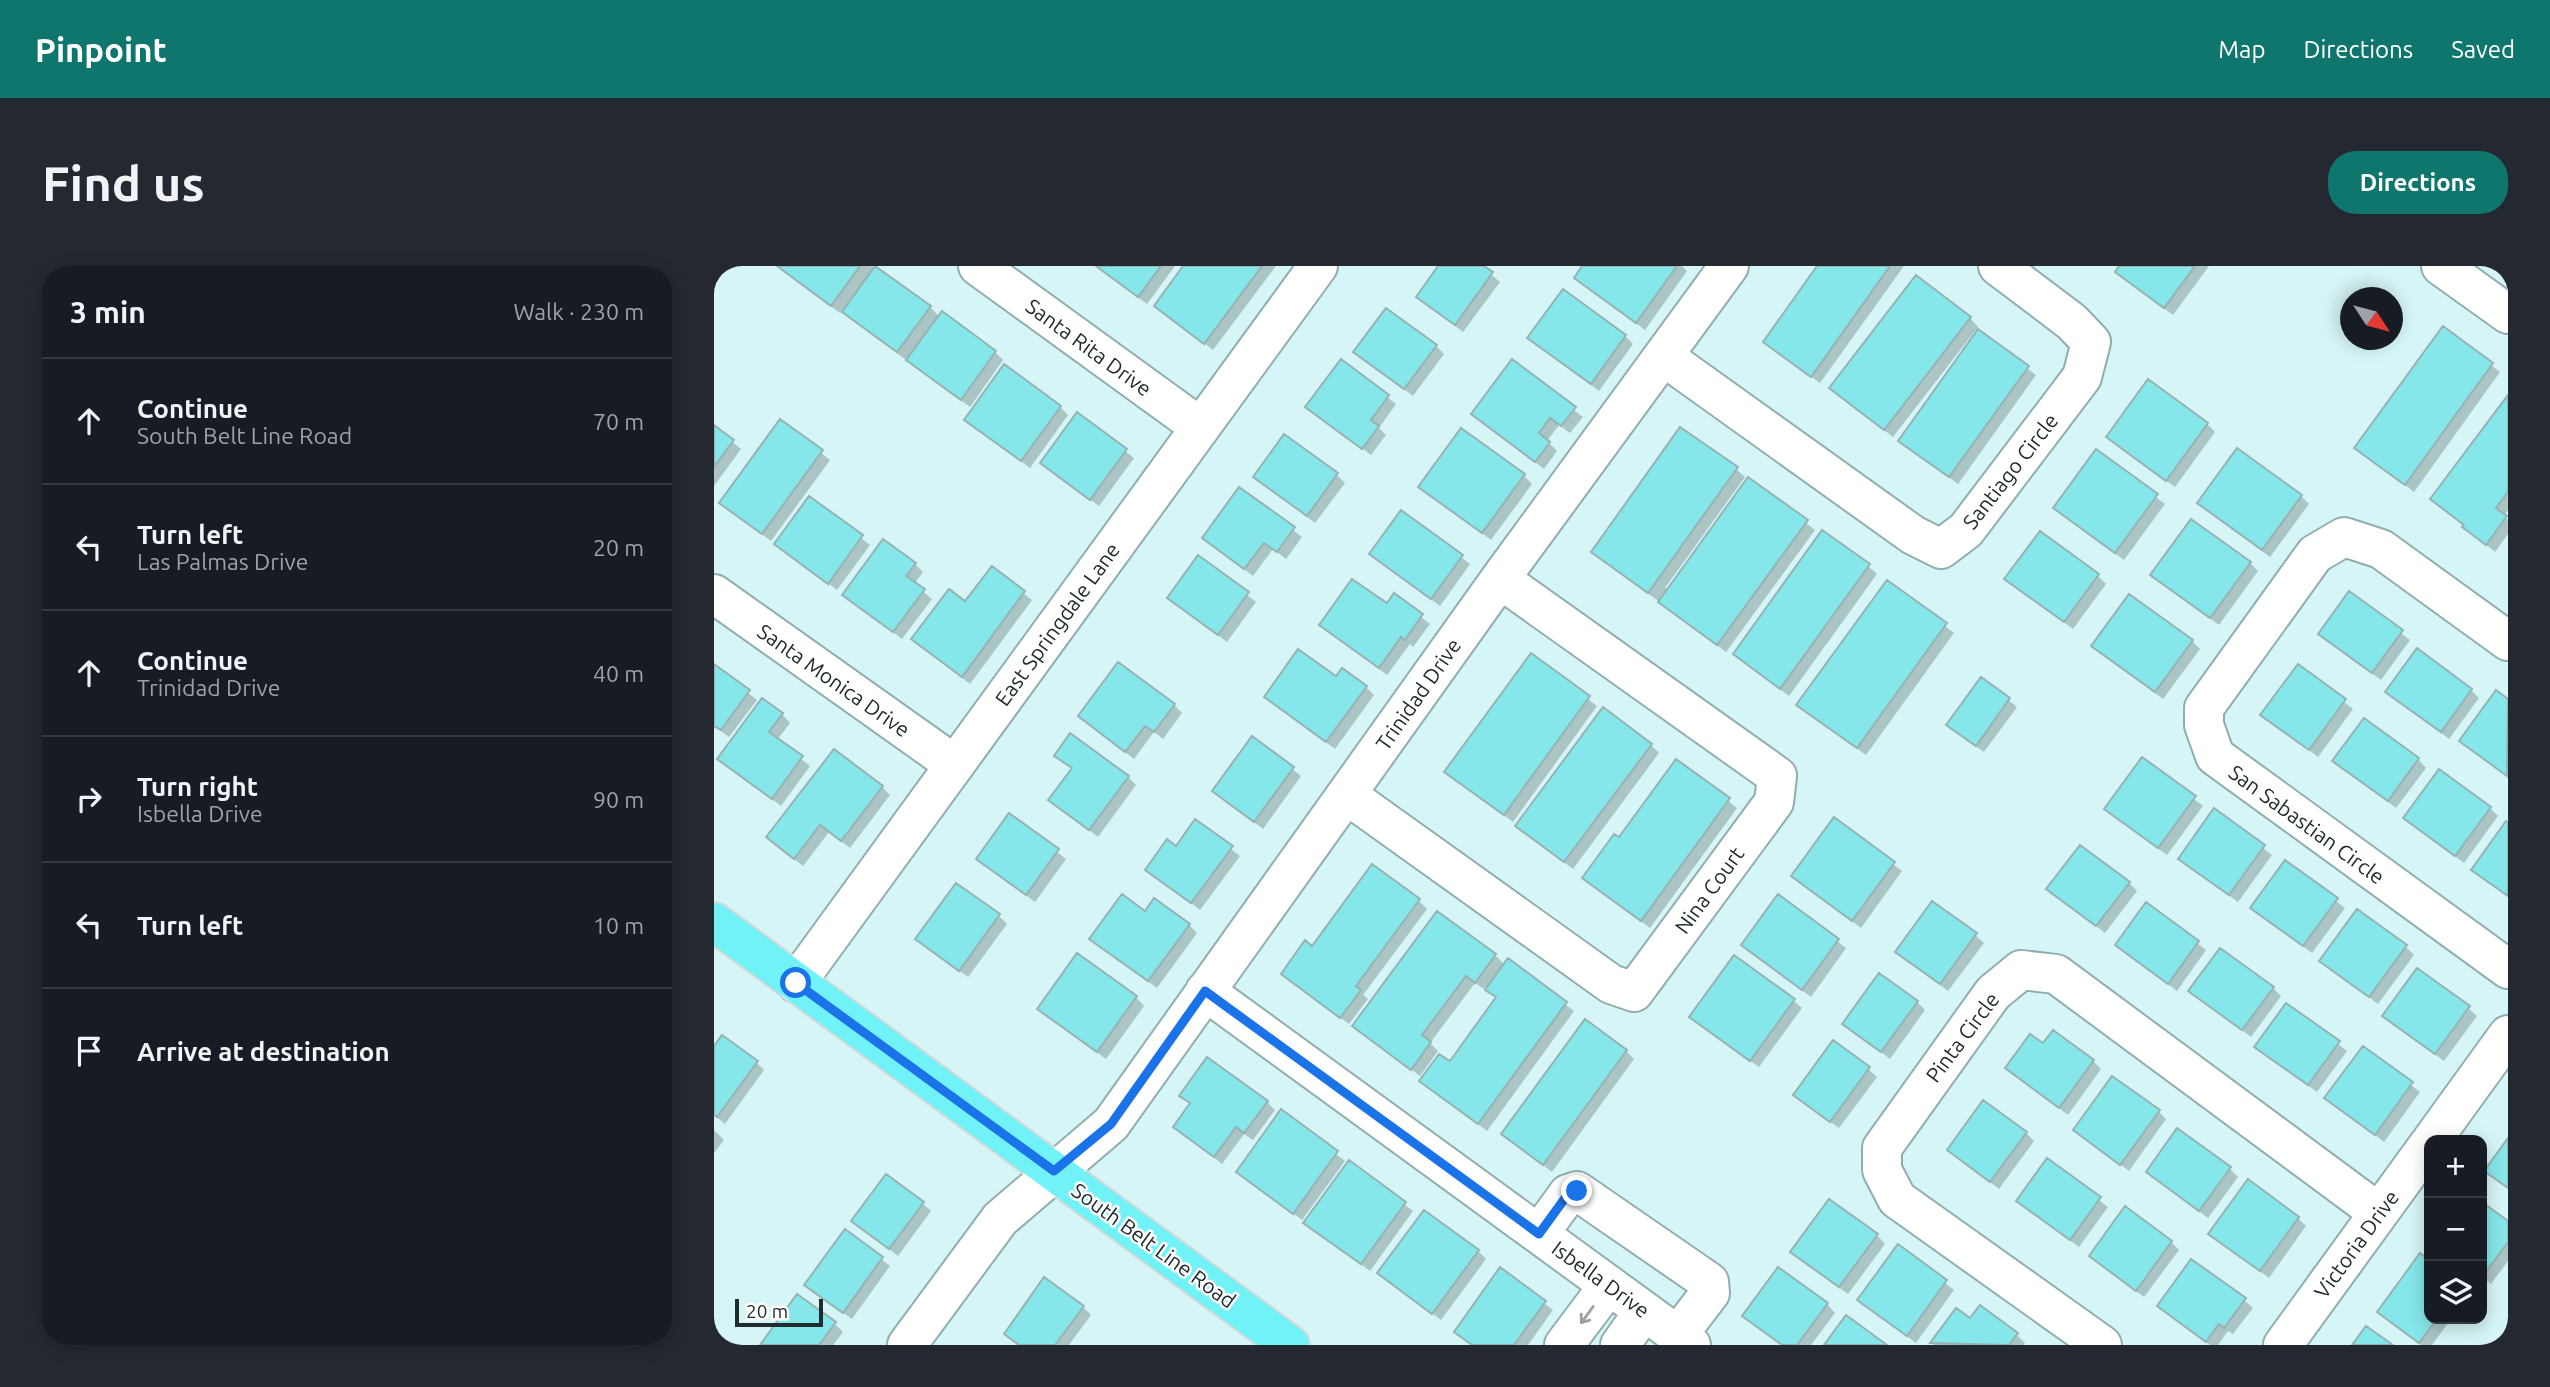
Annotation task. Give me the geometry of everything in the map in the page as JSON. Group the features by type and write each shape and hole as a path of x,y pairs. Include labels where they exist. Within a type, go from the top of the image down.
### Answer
{"main road":[{"name":"South Belt Line Road","path":"714,922 1290,1345"}],"street":[{"name":"Santa Rita Drive","path":"978,266 1200,427"},
{"name":"East Springdale Lane","path":"796,983 1318,266"},
{"name":"Trinidad Drive","path":"907,1345 1000,1219 1111,1124 1500,579 1729,266"},
{"name":"Santiago Circle","path":"1663,356 1913,535 1941,549 1966,530 2082,377 2091,342 2072,322 1998,266"},
{"path":"2441,266 2508,314"},
{"name":"San Sabastian Circle","path":"2508,641 2381,549 2344,537 2315,554 2204,708 2204,725 2215,757 2508,969"},
{"name":"Nina Court","path":"1347,795 1611,984 1634,992 1774,802 1777,776 1500,579"},
{"name":"Santa Monica Drive","path":"714,594 955,765"},
{"name":"Pinta Circle","path":"2102,1345 1897,1199 1882,1170 1882,1148 1993,993 2021,970 2056,974 2379,1213"},
{"name":"Isbella Drive","path":"1205,991 1684,1340"},
{"name":"Victoria Drive","path":"2435,1135 2508,1035"},
{"name":"Victoria Drive","path":"2283,1345 2424,1150"},
{"path":"1539,1234 1568,1194 1577,1191 1709,1282 1710,1293 1684,1340"},
{"path":"1564,1345 1609,1284"},
{"path":"1620,1345 1644,1311"}],"building":[{"path":"777,266 860,266 831,306"},
{"path":"875,266 931,306 897,352 842,312"},
{"path":"1096,266 1161,266 1138,297"},
{"path":"1183,266 1262,266 1204,344 1154,306"},
{"path":"1438,266 1484,266 1493,272 1455,325 1416,297"},
{"path":"1582,266 1677,266 1636,323 1574,278"},
{"path":"1817,266 1890,266 1811,377 1763,342"},
{"path":"2119,266 2195,266 2164,308 2115,272"},
{"path":"1916,275 1971,317 1884,430 1829,388"},
{"path":"1563,289 1626,335 1591,384 1527,338"},
{"path":"1386,308 1437,345 1404,389 1353,352"},
{"path":"942,311 996,351 961,400 906,360"},
{"path":"2443,326 2493,363 2405,485 2354,448"},
{"path":"1978,329 2029,366 1949,477 1898,441"},
{"path":"1341,359 1389,395 1371,420 1379,426 1362,449 1305,407"},
{"path":"1512,359 1576,407 1561,426 1550,418 1539,433 1550,442 1535,462 1471,414"},
{"path":"1004,364 1061,406 1021,461 964,420"},
{"path":"2148,379 2208,423 2166,481 2106,437"},
{"path":"2508,395 2508,492 2496,508 2507,516 2486,545 2430,499"},
{"path":"1077,412 1127,449 1090,500 1040,463"},
{"path":"780,419 823,450 762,534 719,503"},
{"path":"714,425 734,440 714,467"},
{"path":"1680,427 1738,467 1648,593 1591,552"},
{"path":"1461,428 1525,474 1482,533 1418,487"},
{"path":"1284,434 1338,473 1307,516 1253,477"},
{"path":"2237,448 2302,495 2262,550 2197,503"},
{"path":"2096,449 2158,494 2115,553 2053,508"},
{"path":"1748,477 1808,520 1717,645 1658,602"},
{"path":"1239,487 1295,527 1277,552 1264,543 1244,569 1202,538"},
{"path":"809,496 863,535 828,584 774,544"},
{"path":"1401,510 1463,555 1431,599 1369,554"},
{"path":"2191,519 2251,562 2210,618 2150,575"},
{"path":"1822,530 1870,564 1780,689 1733,654"},
{"path":"2040,531 2099,574 2064,622 2004,579"},
{"path":"883,539 916,563 906,576 925,589 893,632 842,595"},
{"path":"1198,555 1249,592 1218,635 1167,598"},
{"path":"992,566 1025,591 962,677 911,639 949,589 965,601"},
{"path":"1352,579 1387,603 1394,593 1423,614 1405,640 1401,637 1379,668 1319,625"},
{"path":"1887,580 1947,623 1857,748 1796,705"},
{"path":"2349,591 2403,630 2372,673 2318,634"},
{"path":"2129,594 2193,640 2155,692 2091,646"},
{"path":"2417,648 2472,689 2441,732 2385,692"},
{"path":"1298,649 1336,676 1342,668 1367,686 1326,742 1264,697"},
{"path":"1531,653 1590,696 1504,815 1444,772"},
{"path":"1118,662 1175,704 1154,732 1145,726 1125,752 1078,716"},
{"path":"714,664 750,690 721,730 714,726"},
{"path":"2298,664 2346,699 2309,750 2260,715"},
{"path":"1981,677 2010,698 1976,746 1946,725"},
{"path":"2496,690 2508,699 2507,776 2459,741"},
{"path":"762,698 783,713 769,732 803,756 772,799 717,759"},
{"path":"1603,707 1652,744 1564,862 1515,826"},
{"path":"2364,718 2419,758 2388,801 2332,761"},
{"path":"1070,733 1129,776 1089,830 1048,800 1072,768 1054,756"},
{"path":"1252,736 1294,767 1254,822 1212,791"},
{"path":"834,749 883,786 841,841 820,825 794,859 766,837"},
{"path":"2142,757 2196,796 2158,848 2104,809"},
{"path":"1676,759 1730,798 1641,921 1582,878 1614,834 1619,837"},
{"path":"2439,769 2491,807 2455,856 2403,818"},
{"path":"2214,808 2265,845 2229,895 2178,859"},
{"path":"1009,813 1059,849 1026,895 976,859"},
{"path":"1834,817 1895,862 1852,921 1791,876"},
{"path":"1195,819 1233,846 1191,903 1145,870 1167,839 1176,846"},
{"path":"2506,821 2508,822 2508,896 2471,870"},
{"path":"2080,845 2130,882 2096,926 2046,889"},
{"path":"2285,860 2338,898 2303,946 2250,908"},
{"path":"1372,864 1420,899 1356,986 1361,990 1340,1018 1281,974 1305,940 1312,946"},
{"path":"956,883 1000,914 959,971 915,939"},
{"path":"1122,894 1145,911 1154,898 1190,924 1148,981 1089,939"},
{"path":"1778,894 1839,939 1802,990 1741,945"},
{"path":"1932,901 1977,933 1940,984 1895,952"},
{"path":"2146,902 2199,941 2168,984 2115,945"},
{"path":"2357,909 2407,945 2369,997 2319,961"},
{"path":"1437,911 1496,954 1475,983 1466,976 1422,1035 1431,1042 1411,1070 1352,1026"},
{"path":"2220,948 2274,987 2242,1030 2188,991"},
{"path":"1077,953 1137,996 1097,1052 1037,1009"},
{"path":"1734,955 1795,999 1750,1061 1689,1017"},
{"path":"1508,958 1567,1002 1478,1124 1419,1081 1439,1054 1450,1061 1496,997 1485,990"},
{"path":"2417,968 2470,1006 2435,1054 2382,1016"},
{"path":"1879,973 1918,1001 1881,1052 1842,1024"},
{"path":"2286,1003 2340,1041 2308,1085 2254,1047"},
{"path":"1585,1019 1627,1050 1543,1165 1501,1134"},
{"path":"2053,1030 2094,1060 2059,1108 2005,1068 2030,1034 2043,1043"},
{"path":"722,1035 758,1061 717,1117 714,1115 714,1046"},
{"path":"1833,1040 1870,1067 1830,1122 1793,1095"},
{"path":"2363,1046 2413,1082 2375,1135 2324,1098"},
{"path":"1207,1057 1268,1101 1244,1133 1236,1127 1214,1157 1173,1127 1190,1103 1179,1096"},
{"path":"2112,1076 2160,1110 2120,1165 2073,1130"},
{"path":"1983,1100 2027,1132 1990,1182 1947,1150"},
{"path":"1281,1109 1338,1151 1293,1214 1236,1172"},
{"path":"2177,1128 2231,1167 2199,1211 2146,1172"},
{"path":"2508,1138 2508,1188 2487,1173 2487,1167"},
{"path":"2047,1158 2101,1197 2070,1240 2016,1201"},
{"path":"1349,1160 1406,1202 1361,1264 1303,1223"},
{"path":"886,1174 924,1202 889,1249 851,1221"},
{"path":"2248,1179 2299,1217 2260,1271 2208,1234"},
{"path":"1829,1199 1878,1234 1839,1287 1790,1252"},
{"path":"2125,1206 2172,1241 2136,1291 2089,1256"},
{"path":"2487,1206 2508,1221 2508,1242 2487,1270"},
{"path":"1424,1210 1479,1250 1432,1314 1377,1273"},
{"path":"845,1229 883,1257 843,1313 804,1285"},
{"path":"1898,1244 1947,1280 1907,1336 1857,1300"},
{"path":"2420,1253 2424,1256 2424,1324 2433,1324 2419,1343 2377,1312"},
{"path":"2191,1259 2246,1298 2224,1328 2219,1324 2206,1342 2157,1306"},
{"path":"1500,1267 1546,1301 1514,1345 1472,1345 1454,1332"},
{"path":"1778,1267 1828,1303 1797,1345 1782,1345 1742,1316"},
{"path":"1044,1277 1084,1306 1055,1345 1019,1345 1004,1334"},
{"path":"797,1294 836,1322 819,1345 760,1345"},
{"path":"1980,1305 2018,1333 2009,1345 1930,1343 1956,1308 1970,1318"},
{"path":"1846,1315 1887,1345 1824,1345"},
{"path":"2366,1326 2393,1345 2352,1345"}],"route":[{"path":"796,983 1054,1171 1111,1124 1205,991 1539,1234 1568,1194 1577,1191"}]}
